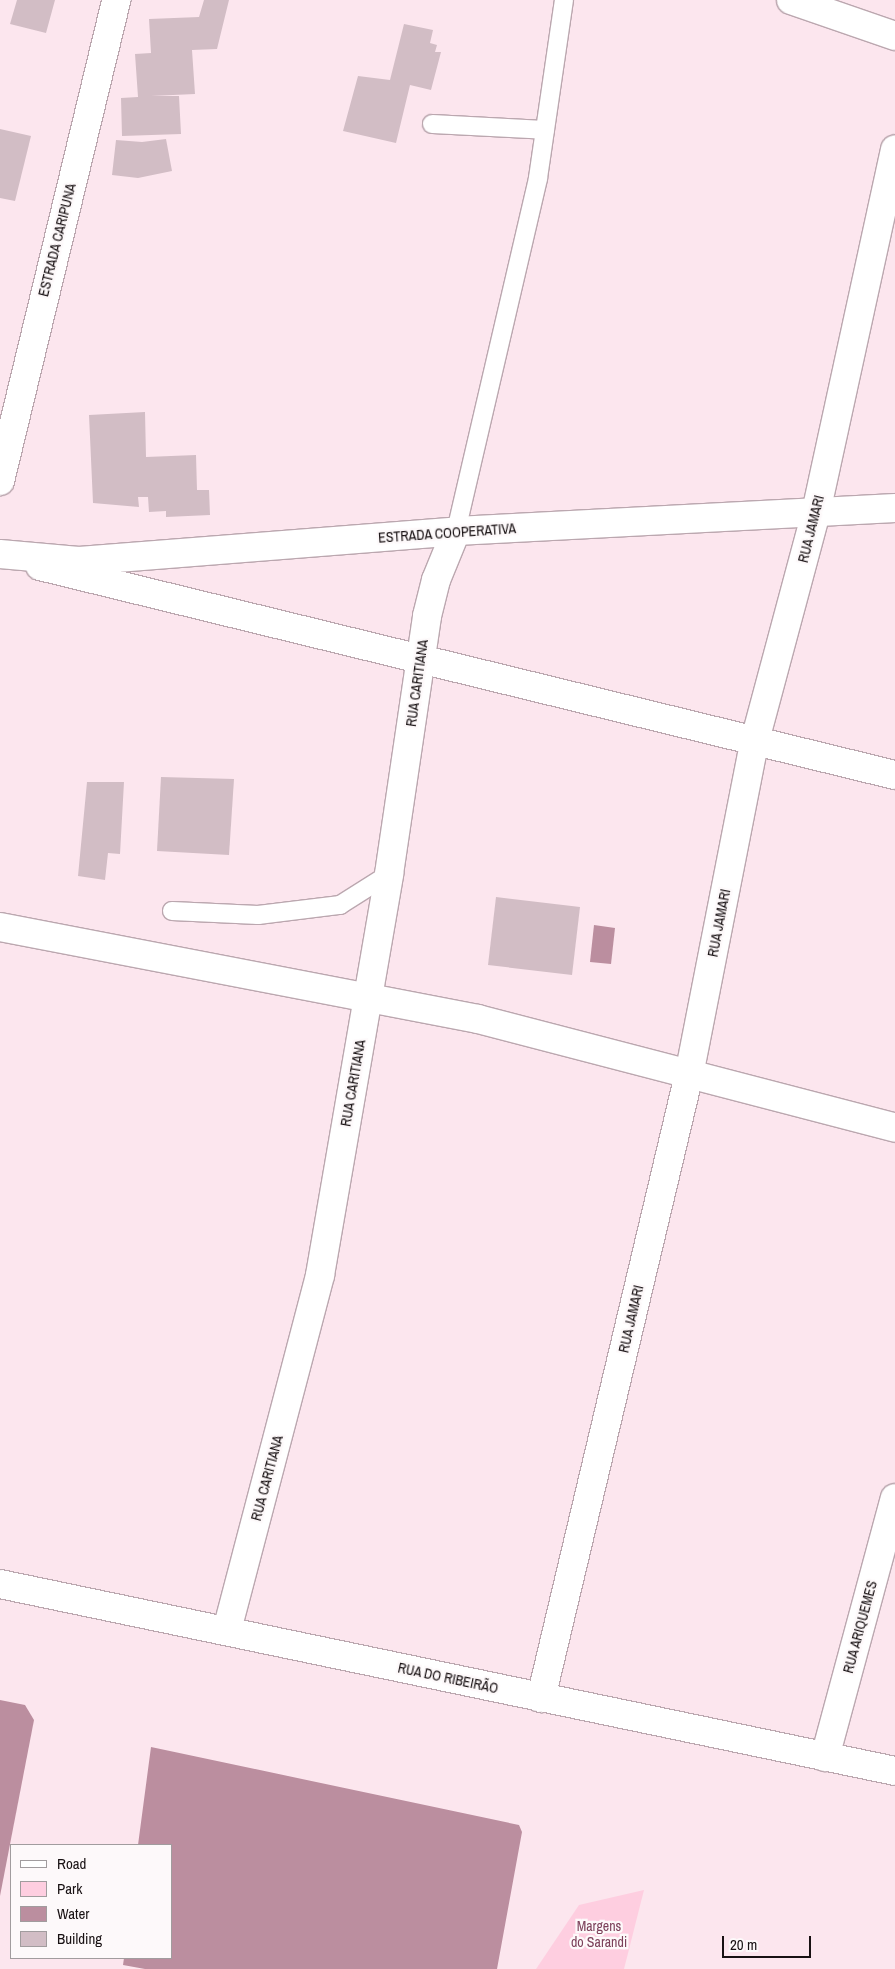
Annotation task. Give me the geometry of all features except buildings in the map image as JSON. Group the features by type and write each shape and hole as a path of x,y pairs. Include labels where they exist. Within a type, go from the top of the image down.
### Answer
{"street":[{"name":"ESTRADA CARIPUNA","path":"0,481 116,0"},
{"path":"791,0 895,36"},
{"name":"RUA JAMARI","path":"541,1698 689,1076 755,740 816,512 895,149"},
{"name":"ESTRADA COOPERATIVA","path":"0,555 79,561 456,531 895,508"},
{"name":"RUA CARITIANA","path":"226,1630 320,1275 389,874 421,657 436,580 456,531"},
{"path":"0,555 895,775"},
{"path":"0,927 478,1019 689,1076 895,1128"},
{"name":"RUA ARIQUEMES","path":"825,1757 895,1498"},
{"name":"RUA DO RIBEIRÃO","path":"0,1584 895,1771"}],"lane":[{"path":"456,531 538,178 564,0"},
{"path":"432,124 545,130"},
{"path":"172,911 258,915 340,905 389,874"}],"green space":[{"name":"Margens do Sarandi","path":"644,1890 624,1969 536,1969 579,1905"}],"water":[{"path":"594,925 615,928 611,964 590,962"},
{"path":"0,1700 25,1705 34,1720 0,1896"},
{"path":"151,1747 519,1825 522,1832 497,1969 145,1969 123,1965 124,1959 172,1959 172,1844 138,1844"}]}
